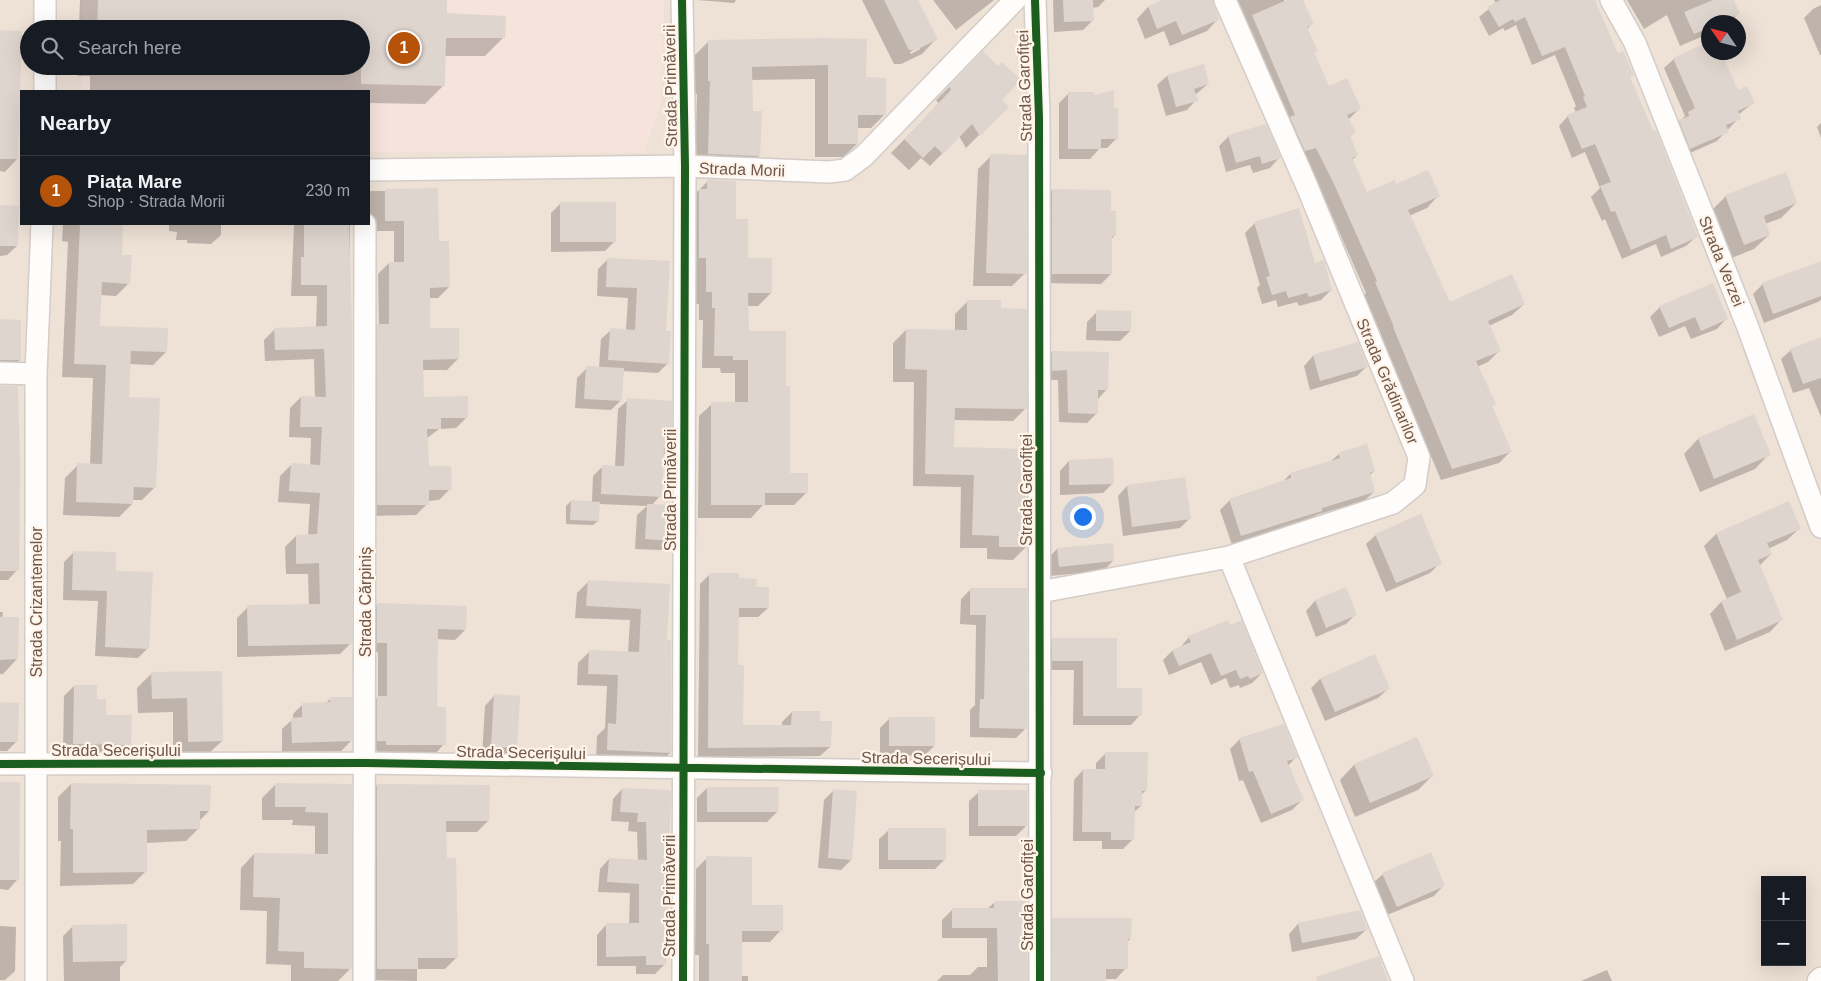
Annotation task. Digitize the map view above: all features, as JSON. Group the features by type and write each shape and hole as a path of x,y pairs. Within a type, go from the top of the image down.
{"street":[{"path":"45,0 45,20"},
{"name":"Strada Primăverii","path":"682,0 684,166 683,981"},
{"name":"Strada Morii","path":"370,170 684,166 829,172 845,170 864,156 1015,0"},
{"name":"Strada Garofiței","path":"1035,0 1039,118 1040,981"},
{"name":"Strada Grădinarilor","path":"1040,592 1228,557 1394,503 1414,485 1419,457 1306,184 1225,0"},
{"name":"Strada Verzei","path":"1611,0 1635,43 1743,316 1821,527"},
{"path":"45,75 45,90"},
{"name":"Strada Crizantemelor","path":"36,981 36,374 42,225"},
{"name":"Strada Cărpiniș","path":"364,981 365,225"},
{"path":"0,373 36,374"},
{"path":"1228,557 1404,981"},
{"name":"Strada Secerișului","path":"0,764 365,763 1041,773"},
{"path":"1818,981 1821,978"}],"shaded area":[{"path":"0,0 1821,0 1821,981 0,981"},
{"path":"83,0 664,0 661,103 644,153 370,152 370,90 82,90 82,75 370,75 370,20 83,20"}],"building":[{"path":"98,0 447,0 447,13 506,16 505,38 446,38 445,86 361,84 361,75 370,75 370,20 97,20"},
{"path":"884,0 918,0 938,39 916,50 909,50"},
{"path":"1063,0 1093,0 1094,21 1064,22"},
{"path":"1162,0 1213,0 1219,20 1182,35 1176,21 1157,29 1148,6"},
{"path":"1287,0 1303,0 1314,24 1307,27 1318,51 1314,52 1329,86 1347,78 1361,109 1347,115 1356,133 1350,136 1358,155 1352,158 1367,192 1395,180 1396,184 1428,170 1440,196 1408,210 1450,302 1512,274 1525,304 1488,321 1501,351 1476,361 1496,404 1492,406 1512,452 1452,469 1375,282 1377,281 1316,148 1305,151 1290,117 1295,115 1252,15"},
{"path":"1500,0 1595,0 1618,54 1623,51 1634,75 1630,77 1653,131 1656,130 1698,237 1671,249 1666,235 1631,250 1615,211 1611,212 1600,186 1611,182 1595,144 1582,149 1567,115 1587,107 1583,97 1585,96 1565,47 1542,56 1525,17 1515,22 1513,19 1499,27 1487,7"},
{"path":"1713,0 1734,0 1740,14 1701,15 1701,31 1694,34 1684,12"},
{"path":"0,30 20,31 18,159 0,159"},
{"path":"867,39 866,77 886,78 886,115 858,115 858,144 828,144 828,65 752,67 753,111 762,111 760,156 708,154 710,81 708,81 708,40"},
{"path":"1701,45 1701,60 1725,60 1738,90 1747,86 1755,103 1738,111 1741,119 1726,125 1729,132 1690,149 1679,120 1689,116 1688,112 1695,108 1673,58"},
{"path":"983,51 998,66 1002,62 1021,80 1002,100 1009,107 980,136 972,124 943,154 935,146 923,158 904,139 951,90 949,86"},
{"path":"1204,64 1209,84 1194,89 1198,101 1176,107 1167,75"},
{"path":"1114,90 1114,108 1118,108 1118,139 1101,139 1101,149 1068,149 1068,92 1094,92 1095,95"},
{"path":"1266,124 1281,158 1262,164 1260,156 1236,163 1228,135"},
{"path":"990,154 1027,155 1027,274 986,273"},
{"path":"1786,172 1797,203 1764,216 1770,235 1744,245 1725,195"},
{"path":"707,179 736,181 736,219 748,219 748,258 772,258 772,293 748,293 749,331 786,331 786,386 790,386 790,473 808,473 808,493 765,493 765,505 711,505 711,402 748,402 748,360 733,360 733,356 714,356 715,308 712,308 712,292 706,292 706,258 699,258 699,189 707,189"},
{"path":"438,188 439,241 449,241 450,287 430,288 430,328 459,328 459,359 423,360 424,397 468,396 468,418 441,418 441,429 427,429 429,466 451,466 452,490 429,490 429,505 377,505 377,324 389,324 389,262 404,262 404,221 385,221 385,189"},
{"path":"1052,189 1111,190 1111,211 1116,211 1116,236 1112,236 1112,274 1052,274"},
{"path":"560,202 616,202 616,242 560,242"},
{"path":"0,205 19,206 18,246 0,246"},
{"path":"1299,208 1315,263 1324,260 1332,290 1309,297 1307,293 1288,298 1286,291 1272,295 1266,277 1270,276 1254,222"},
{"path":"80,225 123,225 122,255 132,255 130,284 102,282 100,326 168,328 167,352 131,351 129,397 160,398 156,488 134,487 133,504 76,502 77,463 102,464 106,365 74,364"},
{"path":"304,225 349,225 352,325 352,644 248,646 247,605 320,604 319,563 296,564 296,535 317,534 320,493 289,491 291,463 320,465 322,427 300,427 301,396 326,397 324,349 275,350 274,328 327,326 327,285 301,285 301,257 304,257"},
{"path":"607,258 670,261 666,331 671,331 669,364 608,360 610,328 635,330 637,288 606,287"},
{"path":"1821,261 1821,296 1773,314 1762,283"},
{"path":"1713,283 1728,319 1701,331 1695,317 1669,328 1659,306"},
{"path":"967,300 1001,300 1001,308 1027,309 1027,409 955,408 954,447 1027,449 1027,547 999,547 999,536 972,535 974,475 925,474 927,370 905,369 906,329 967,330"},
{"path":"1096,310 1131,311 1131,331 1096,331"},
{"path":"0,319 21,320 21,360 0,360"},
{"path":"1821,337 1821,378 1803,384 1790,349"},
{"path":"1358,342 1368,367 1320,381 1313,355"},
{"path":"1052,351 1109,352 1108,390 1098,390 1098,414 1068,413 1067,370 1052,371"},
{"path":"586,366 624,368 622,401 584,399"},
{"path":"0,386 18,386 20,466 19,571 0,571"},
{"path":"627,398 672,401 672,448 664,448 662,497 601,494 602,465 624,466"},
{"path":"1754,414 1771,455 1714,479 1698,438"},
{"path":"1367,444 1375,471 1370,473 1375,492 1322,508 1322,511 1241,536 1229,499 1291,478 1290,473 1340,458 1338,453"},
{"path":"1113,458 1114,484 1069,485 1069,460"},
{"path":"1185,477 1191,519 1132,527 1127,485"},
{"path":"571,500 600,502 599,521 570,520"},
{"path":"1789,501 1801,529 1767,543 1772,554 1758,560 1783,620 1737,640 1721,601 1741,592 1716,533"},
{"path":"647,504 672,505 672,541 645,539"},
{"path":"1421,514 1442,564 1396,583 1375,534"},
{"path":"1113,543 1114,561 1059,567 1057,548"},
{"path":"73,551 116,552 116,571 153,572 149,649 105,647 107,591 72,590"},
{"path":"709,573 739,573 739,578 757,579 756,587 769,587 769,608 739,608 738,665 744,665 743,725 791,725 792,711 820,711 820,721 832,721 831,747 708,748"},
{"path":"588,580 670,584 667,640 671,640 671,753 607,750 608,723 616,724 618,675 588,674 589,650 639,652 641,609 586,606"},
{"path":"1346,587 1357,615 1326,628 1315,600"},
{"path":"970,588 1027,588 1027,729 979,728 980,699 984,699 986,615 970,615"},
{"path":"377,603 467,606 466,630 438,629 437,707 446,707 446,745 386,745 386,741 377,741 377,696 387,696 387,643 377,643"},
{"path":"0,617 19,617 18,659 0,660"},
{"path":"1228,620 1230,625 1242,620 1263,673 1250,679 1248,676 1240,679 1236,670 1221,676 1211,653 1179,666 1172,650 1191,642 1188,636"},
{"path":"1052,638 1117,638 1117,688 1142,688 1142,716 1083,716 1083,661 1052,661"},
{"path":"1375,654 1390,689 1335,712 1320,678"},
{"path":"222,671 223,741 188,742 187,698 152,699 151,672"},
{"path":"74,685 97,685 97,699 106,699 106,715 132,715 131,745 73,744"},
{"path":"494,694 520,696 517,748 491,747"},
{"path":"330,697 352,697 352,741 292,743 291,718 302,717 302,703 330,702"},
{"path":"0,702 19,703 18,742 0,742"},
{"path":"889,717 935,717 935,746 889,746"},
{"path":"1284,724 1298,758 1287,761 1304,800 1271,814 1253,771 1249,772 1239,738"},
{"path":"1417,737 1434,776 1370,803 1354,764"},
{"path":"1105,752 1148,752 1147,790 1142,791 1142,806 1135,806 1134,840 1111,840 1111,832 1082,832 1083,769 1105,769"},
{"path":"0,782 20,782 19,880 0,880"},
{"path":"71,783 211,785 210,811 200,811 200,829 147,830 147,872 73,873 73,829 70,829"},
{"path":"275,783 352,784 352,969 304,968 304,952 278,951 280,898 253,897 254,853 328,854 328,813 305,812 306,807 275,807"},
{"path":"377,784 490,785 489,821 446,821 447,858 456,858 458,958 418,958 418,969 377,969"},
{"path":"707,787 779,787 778,812 707,812"},
{"path":"622,788 671,790 666,965 646,965 646,956 606,957 606,923 639,923 639,884 607,882 609,858 647,860 646,822 637,822 638,813 620,812"},
{"path":"833,789 857,791 852,860 828,858"},
{"path":"978,790 1027,790 1027,826 978,826"},
{"path":"888,828 946,828 946,860 888,860"},
{"path":"1431,852 1445,886 1397,907 1382,873"},
{"path":"706,856 752,857 752,905 783,905 783,931 742,931 742,981 709,981 709,944 706,944"},
{"path":"994,901 1026,901 1028,981 998,981 997,928 952,928 952,908 994,908"},
{"path":"1360,910 1368,930 1302,943 1298,923"},
{"path":"1052,918 1132,918 1131,939 1128,939 1128,969 1106,969 1106,981 1052,981"},
{"path":"127,924 127,961 73,962 72,925"},
{"path":"1379,956 1388,981 1317,981 1316,977"}],"cycle path":[{"path":"682,0 685,166 683,981"},
{"path":"1035,0 1039,118 1040,981"},
{"path":"0,764 365,763 1041,773"}],"place":[{"name":"Piața Mare","path":"404,48"}]}
